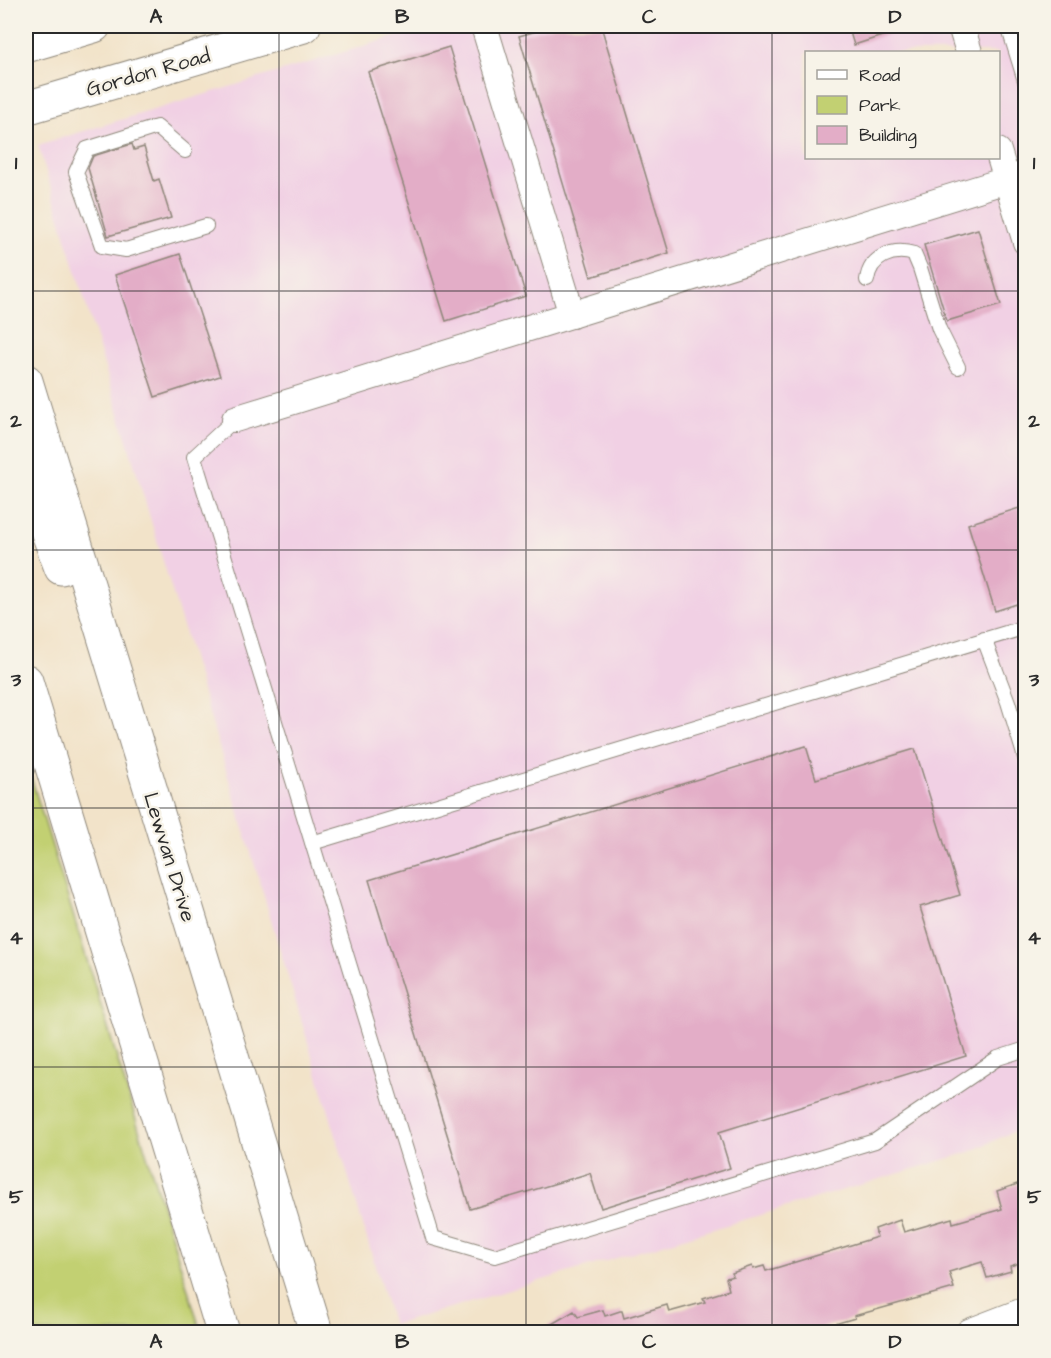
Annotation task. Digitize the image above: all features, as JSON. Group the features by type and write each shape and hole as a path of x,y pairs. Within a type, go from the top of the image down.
{"main road":[{"path":"26,46 94,26"},
{"name":"Gordon Road","path":"26,108 304,26"},
{"name":"Lewvan Drive","path":"26,381 316,1332"},
{"path":"26,474 170,856"},
{"path":"26,681 223,1332"}],"street":[{"path":"484,26 572,315"},
{"path":"961,26 969,51"},
{"path":"1000,153 1016,177 1026,242"},
{"path":"235,419 1016,177"},
{"path":"969,1332 1026,1310"}],"lane":[{"path":"1008,26 1026,84"},
{"path":"185,151 157,128 87,149 76,172 102,246 126,250 206,226"},
{"path":"867,280 868,269 876,259 904,251 914,254 939,328 958,367"},
{"path":"235,419 194,457 433,1238 495,1256 875,1141 998,1058 1026,1049"},
{"path":"312,843 1026,627"},
{"path":"984,639 1008,702 1026,761"}],"shaded area":[{"path":"430,26 1025,26 1025,1126 970,1152 393,1325 38,145"}],"green space":[{"path":"26,761 201,1332 26,1332"}],"building":[{"path":"554,26 601,26 669,253 591,277 519,36"},
{"path":"848,26 903,26 904,29 854,45"},
{"path":"449,47 526,296 446,321 368,72"},
{"path":"132,144 134,150 144,147 154,181 159,179 171,218 108,236 88,168 93,156"},
{"path":"978,229 1001,305 947,321 924,245"},
{"path":"180,254 220,376 155,397 115,275"},
{"path":"1026,506 1026,601 995,611 968,524"},
{"path":"806,746 816,779 915,749 960,895 920,907 966,1056 719,1132 730,1168 601,1208 590,1173 470,1209 369,880"},
{"path":"1026,1181 1026,1261 1010,1266 1011,1271 987,1278 982,1262 949,1272 954,1288 854,1316 855,1318 808,1332 538,1332 574,1311 578,1317 603,1310 605,1316 622,1311 624,1318 667,1305 669,1312 705,1302 703,1298 729,1290 726,1278 733,1276 732,1273 752,1266 753,1269 764,1266 766,1271 877,1237 875,1229 900,1220 904,1232 952,1218 953,1223 1002,1209 997,1191"}]}
